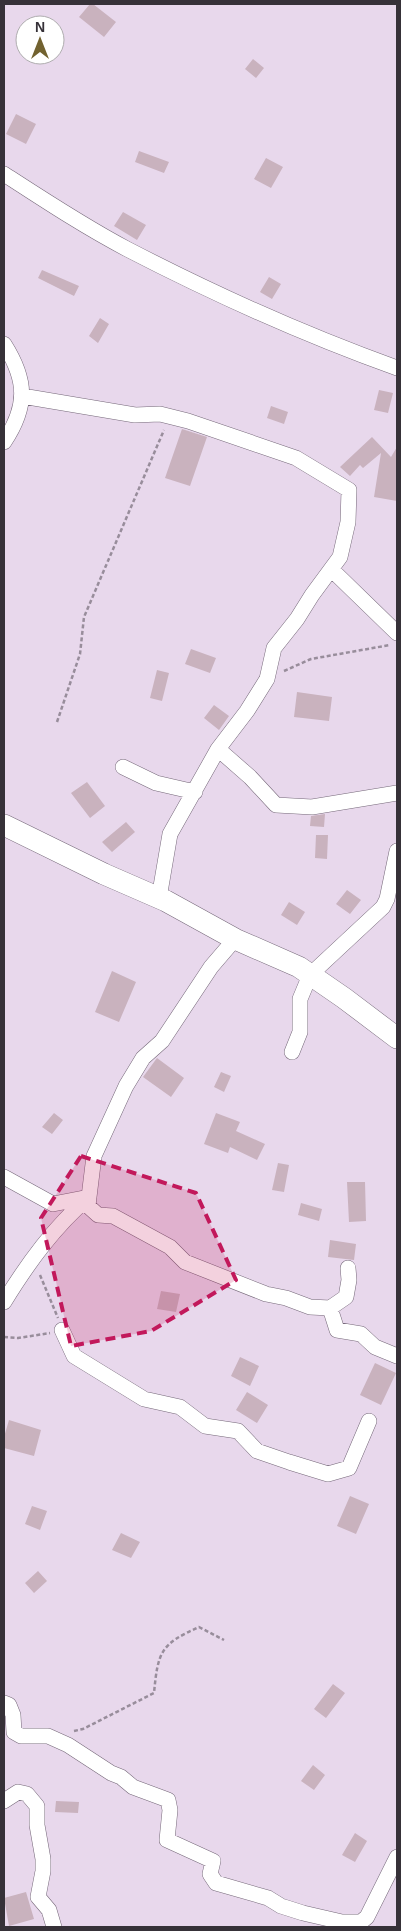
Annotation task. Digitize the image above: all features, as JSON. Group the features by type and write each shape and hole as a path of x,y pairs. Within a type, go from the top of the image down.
{"main road":[{"path":"4,825 104,874 159,898 235,939 298,967 397,1038"}],"street":[{"path":"4,174 126,248 280,322 337,347 397,368"},
{"path":"4,344 18,369 22,396 15,424 4,442"},
{"path":"22,396 135,415 160,414 211,428 296,458 349,490 348,522 340,557 297,619 274,648 267,679 247,711 218,749 170,834 159,898"},
{"path":"331,569 397,633"},
{"path":"218,749 276,805 312,807 397,793"},
{"path":"123,767 156,782 195,792"},
{"path":"292,1052 300,1032 300,999 310,975 383,907 387,899 397,851"},
{"path":"235,939 206,974 162,1041 143,1058 126,1086 94,1156 88,1206 98,1214 113,1216 170,1247 185,1262 266,1294 286,1298 310,1307 330,1308 346,1297 349,1280 348,1268"},
{"path":"4,1177 53,1204 89,1197"},
{"path":"4,1302 31,1258 69,1213 89,1197"},
{"path":"330,1308 338,1330 361,1334 375,1347 397,1356"},
{"path":"62,1330 74,1356 144,1399 180,1407 205,1426 238,1432 256,1451 320,1472 328,1474 349,1468 369,1421"},
{"path":"4,1703 9,1705 13,1715 14,1732 21,1736 48,1736 80,1752 111,1773 121,1777 133,1787 168,1800 170,1810 167,1840 213,1861 210,1874 216,1883 268,1898 281,1906 342,1922 361,1922 367,1917 397,1857"},
{"path":"4,1801 18,1792 27,1794 37,1806 37,1825 43,1859 43,1871 38,1897 49,1910 54,1927"}],"path":[{"path":"57,722 80,654 84,617 170,417"},
{"path":"267,679 311,659 378,649 397,643"},
{"path":"4,1337 18,1338 62,1330 50,1298 31,1258"},
{"path":"48,1736 83,1729 154,1693 161,1654 174,1639 200,1628 224,1640"}],"highlighted area":[{"path":"81,1156 196,1193 236,1280 151,1331 71,1346 41,1218"}],"building":[{"path":"90,4 93,4 116,22 104,37 79,17"},
{"path":"253,59 264,68 256,78 245,69"},
{"path":"16,114 36,124 26,144 6,134"},
{"path":"139,151 169,162 164,173 135,162"},
{"path":"266,158 283,167 271,188 254,179"},
{"path":"123,212 146,225 137,240 114,226"},
{"path":"42,270 79,286 74,296 38,278"},
{"path":"269,277 281,284 272,299 260,292"},
{"path":"100,318 109,324 98,343 89,336"},
{"path":"379,390 393,393 388,413 374,410"},
{"path":"271,406 288,412 284,424 267,418"},
{"path":"182,429 207,437 190,486 165,478"},
{"path":"372,437 391,457 397,447 397,501 374,497 381,453 363,468 360,465 350,476 340,467"},
{"path":"191,649 216,658 210,673 185,664"},
{"path":"157,670 169,673 162,701 150,698"},
{"path":"297,692 332,697 329,721 294,717"},
{"path":"214,705 229,716 219,730 204,718"},
{"path":"87,782 105,806 90,818 71,793"},
{"path":"325,814 324,827 310,826 311,816"},
{"path":"126,822 135,832 112,852 102,842"},
{"path":"316,835 328,835 327,859 315,858"},
{"path":"347,890 361,900 350,914 336,904"},
{"path":"289,902 305,912 297,925 281,915"},
{"path":"112,971 136,982 119,1022 95,1012"},
{"path":"157,1058 184,1078 171,1097 143,1077"},
{"path":"221,1072 231,1076 224,1092 214,1087"},
{"path":"54,1113 63,1120 52,1134 42,1127"},
{"path":"216,1113 240,1122 236,1131 265,1144 257,1160 230,1147 228,1153 204,1144"},
{"path":"278,1163 289,1165 284,1192 272,1190"},
{"path":"347,1182 365,1182 366,1221 349,1222"},
{"path":"301,1203 322,1209 319,1221 298,1215"},
{"path":"330,1240 356,1244 354,1260 328,1257"},
{"path":"161,1291 180,1294 176,1312 157,1309"},
{"path":"240,1357 259,1366 250,1386 231,1376"},
{"path":"375,1363 396,1373 381,1405 360,1395"},
{"path":"247,1392 268,1405 257,1423 236,1410"},
{"path":"9,1420 41,1430 34,1456 4,1448 4,1437"},
{"path":"350,1496 369,1504 356,1534 337,1526"},
{"path":"32,1506 47,1511 40,1530 25,1524"},
{"path":"121,1533 140,1542 131,1558 112,1550"},
{"path":"38,1571 47,1581 34,1593 25,1583"},
{"path":"333,1684 345,1693 326,1718 314,1709"},
{"path":"313,1765 325,1775 314,1790 301,1781"},
{"path":"56,1801 79,1802 78,1813 55,1812"},
{"path":"355,1833 367,1841 355,1862 342,1855"},
{"path":"26,1892 34,1919 9,1926 4,1898"}]}
